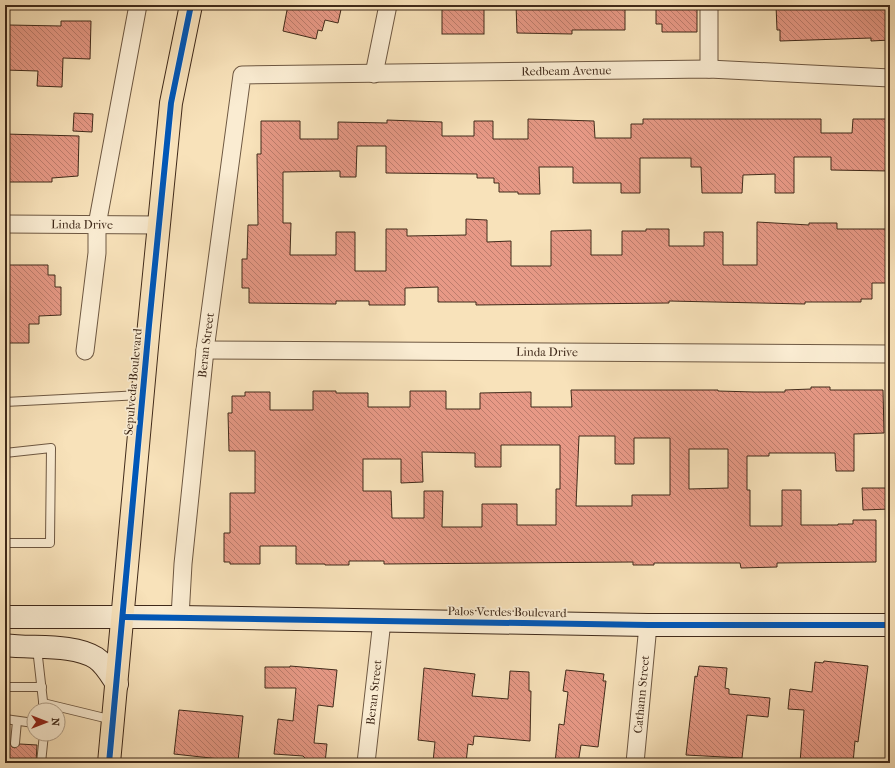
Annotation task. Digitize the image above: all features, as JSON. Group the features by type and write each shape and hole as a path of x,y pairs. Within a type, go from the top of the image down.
{"main road":[{"name":"Sepulveda Boulevard","path":"109,763 171,103 191,5"},
{"name":"Palos Verdes Boulevard","path":"5,617 180,617 382,622 648,625 890,625"},
{"path":"5,645 71,650 85,653 96,658 117,684"}],"street":[{"path":"85,351 97,253 97,225 138,5"},
{"path":"374,74 388,5"},
{"path":"709,5 709,69"},
{"name":"Redbeam Avenue","path":"242,75 709,69 890,78"},
{"name":"Beran Street","path":"180,617 183,564 205,350 242,75"},
{"name":"Linda Drive","path":"5,224 159,225"},
{"name":"Linda Drive","path":"205,350 890,354"},
{"name":"Beran Street","path":"366,763 382,622"},
{"name":"Cathann Street","path":"635,763 648,625"}],"lane":[{"path":"5,402 144,394"},
{"path":"5,453 51,448 50,543 5,543"},
{"path":"37,648 43,702"},
{"path":"5,688 42,687"},
{"path":"66,711 114,720"},
{"path":"5,719 26,722"},
{"path":"15,743 17,721"},
{"path":"41,763 43,742"}],"building":[{"path":"288,5 342,5 338,23 325,20 322,31 318,30 316,39 283,31"},
{"path":"442,5 484,5 484,34 442,34"},
{"path":"516,5 625,5 625,30 572,30 572,34 517,33"},
{"path":"656,5 697,5 697,32 662,32 662,24 656,24"},
{"path":"776,5 890,5 890,40 871,41 871,38 780,41 780,30 777,30"},
{"path":"61,21 91,21 90,59 63,58 62,87 37,86 38,71 5,70 5,32 9,32 9,25 61,26"},
{"path":"74,113 93,114 92,132 73,131"},
{"path":"528,119 594,121 595,138 631,138 631,124 643,124 643,119 821,119 821,133 852,133 853,119 890,119 890,171 831,170 831,157 794,157 794,193 775,193 775,174 743,175 742,193 702,193 701,167 691,167 691,158 640,158 640,193 621,193 621,183 573,183 573,167 539,167 540,194 518,194 518,192 499,192 499,183 494,183 494,178 477,178 477,174 386,173 386,146 357,146 356,177 340,177 340,171 283,172 283,223 291,223 290,255 336,255 336,232 355,232 355,271 386,271 386,229 407,229 407,236 466,235 466,219 487,220 487,242 511,241 511,266 551,266 551,231 591,230 591,255 622,255 622,231 646,231 646,229 669,229 669,246 704,246 704,232 723,232 723,265 757,265 757,222 809,225 809,223 837,223 837,229 890,229 890,283 872,283 872,299 861,299 861,302 805,302 805,304 669,301 669,303 476,305 476,302 438,302 438,287 405,288 405,305 369,305 369,301 336,301 336,304 249,303 249,288 242,288 242,259 247,259 248,225 258,225 257,154 261,154 261,121 300,121 300,139 338,139 338,122 387,123 387,120 442,122 442,136 474,136 474,121 493,121 493,139 528,139"},
{"path":"5,134 79,136 78,176 52,178 52,182 5,182"},
{"path":"5,265 48,265 48,275 55,275 55,287 61,287 61,315 39,316 39,324 29,324 29,343 5,343"},
{"path":"811,387 830,387 830,390 883,390 884,433 854,434 854,471 836,471 835,453 769,453 769,456 747,456 747,490 750,490 750,526 782,526 782,490 801,490 801,525 853,524 853,520 876,520 876,562 777,563 777,567 741,568 740,563 654,563 654,565 633,565 633,562 384,564 384,561 349,561 349,565 325,565 296,564 296,546 260,546 260,564 230,564 230,562 224,562 224,533 230,533 230,493 255,493 255,451 229,451 228,413 232,413 232,396 245,396 245,392 270,392 270,410 313,410 313,391 368,393 368,407 410,407 410,391 446,391 446,409 480,409 480,393 531,392 531,407 572,407 571,390 718,390 785,392 785,390 811,389","holes":["579,436 615,436 615,464 634,464 634,438 670,438 670,495 632,495 632,506 576,506","501,445 560,445 560,489 556,489 556,525 517,525 517,504 482,504 482,527 442,527 443,491 424,491 424,518 392,518 391,491 363,491 363,459 401,459 401,483 423,482 422,452 475,453 475,467 501,467","689,449 728,449 728,488 689,489"]},
{"path":"862,488 890,488 890,509 863,510"},
{"path":"824,661 868,666 858,742 855,741 853,763 800,763 804,710 788,709 790,689 812,692 815,662 823,663"},
{"path":"290,666 337,670 333,707 318,705 314,743 327,744 325,763 305,763 305,758 303,756 274,754 278,719 293,721 296,688 265,688 265,667"},
{"path":"699,666 727,668 725,688 729,689 729,694 770,698 768,717 747,715 742,758 686,755 695,676 697,677"},
{"path":"424,668 475,674 472,696 508,699 510,671 529,672 529,691 531,691 530,741 474,736 473,745 468,744 466,763 433,762 435,742 418,740"},
{"path":"566,670 604,674 603,681 606,681 598,747 581,745 578,763 555,763 559,724 564,725 568,692 563,691"},
{"path":"179,710 243,716 238,761 174,754"},
{"path":"5,743 10,743 12,747 15,748 20,744 37,745 36,763 5,763"}],"cycle path":[{"path":"109,763 171,103 191,5"},
{"path":"123,617 648,625 890,625"}]}
